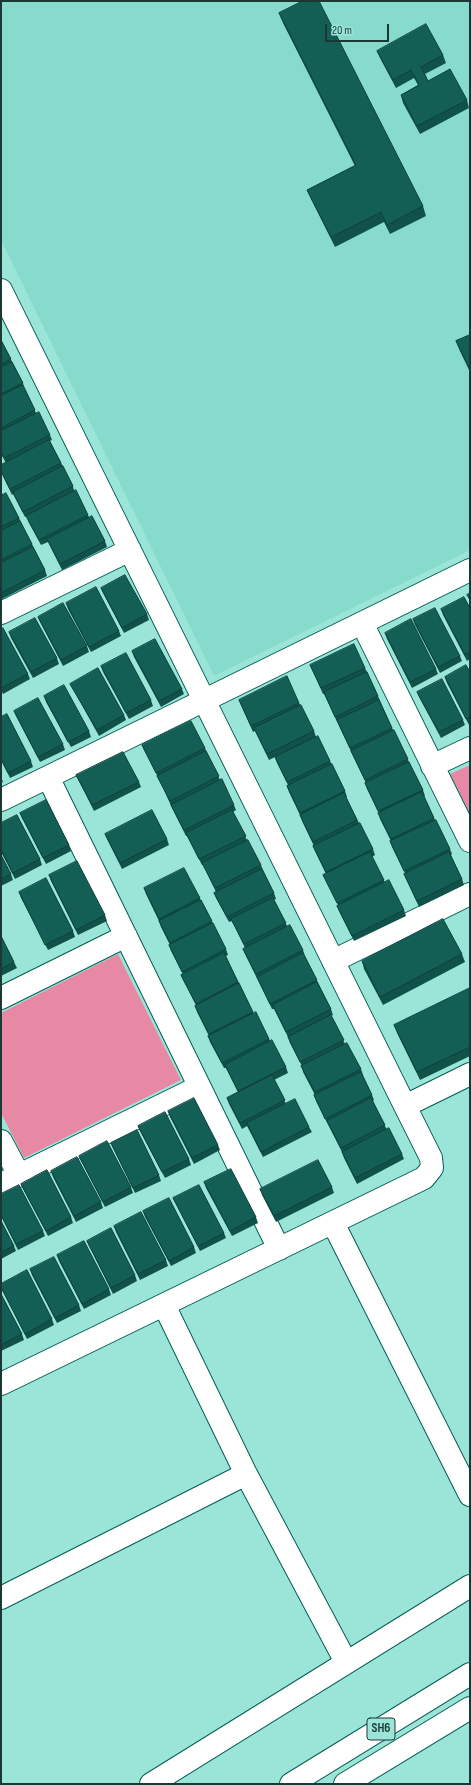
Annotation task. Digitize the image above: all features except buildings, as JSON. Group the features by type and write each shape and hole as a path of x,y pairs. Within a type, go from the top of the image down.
{"street":[{"path":"1,290 431,1158 432,1168 424,1178 1,1384"},
{"path":"1,614 130,550"},
{"path":"1,800 470,570"},
{"path":"362,623 470,841"},
{"path":"432,766 470,748"},
{"path":"48,777 279,1249"},
{"path":"333,961 470,894"},
{"path":"1,998 126,936"},
{"path":"405,1106 470,1074"},
{"path":"1,1141 10,1180 199,1087"},
{"path":"333,1223 470,1495"},
{"path":"164,1305 246,1474 346,1662"},
{"path":"1,1598 246,1474"},
{"path":"151,1784 470,1586"},
{"name":"SH6","path":"291,1784 470,1674"},
{"name":"SH6","path":"355,1781 470,1708"}],"shaded area":[{"path":"1,1 470,1 470,550 214,676 1,240"},
{"path":"470,765 470,814 450,774"},
{"path":"118,954 181,1080 24,1158 1,1113 1,1013"}]}
